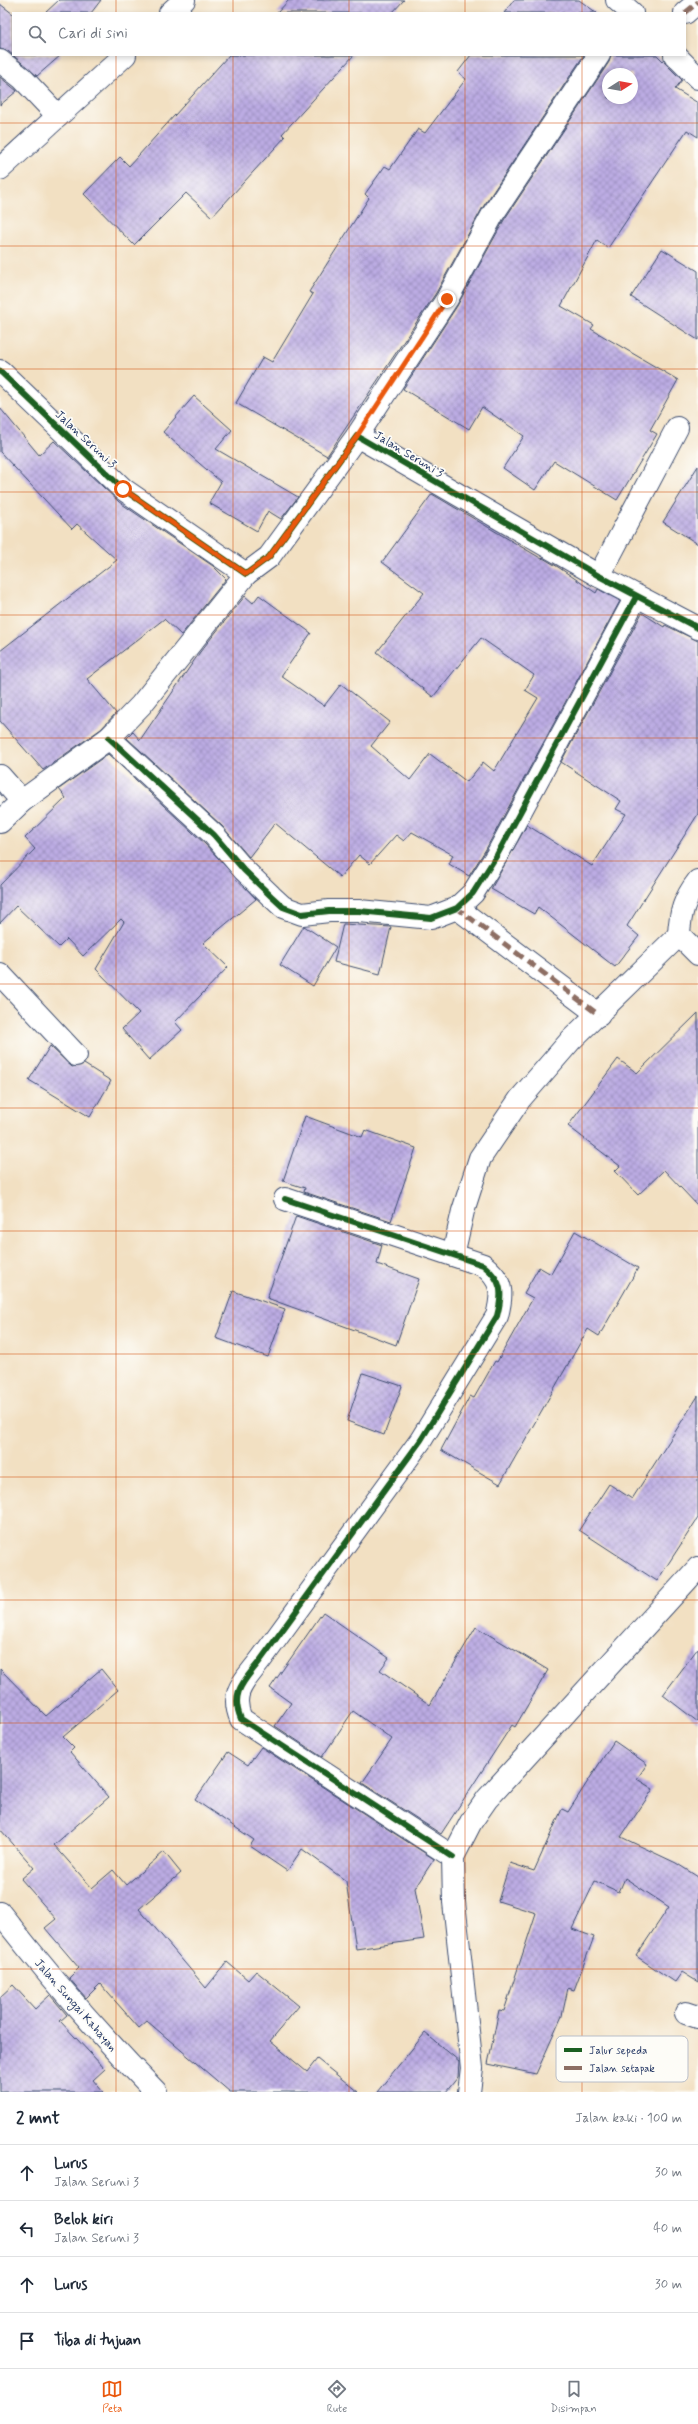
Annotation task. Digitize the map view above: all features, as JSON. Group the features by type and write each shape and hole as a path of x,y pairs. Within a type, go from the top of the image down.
{"street":[{"path":"171,12 184,0"},
{"path":"686,12 698,2"},
{"path":"0,169 124,56"},
{"path":"357,436 447,299 493,214 598,56"},
{"path":"676,56 698,78"},
{"path":"0,61 22,78 58,116"},
{"name":"Jalan Seruni 3","path":"0,370 123,489 246,574 269,557 357,436 636,597 698,628"},
{"path":"599,576 677,428"},
{"path":"0,822 22,801 109,738 140,705 246,574"},
{"path":"109,738 197,819 244,870 283,907 302,914 329,911 359,911 431,918 457,908 473,893 497,855 636,597"},
{"path":"0,776 22,801"},
{"path":"453,1255 463,1211 480,1158 520,1099 571,1040 599,1015 679,935 680,914 687,895 698,881"},
{"path":"457,908 599,1015"},
{"path":"679,935 698,954"},
{"path":"0,974 76,1055"},
{"path":"285,1199 483,1265 495,1274 500,1287 501,1300 497,1316 421,1440 237,1693 235,1706 241,1719 453,1857"},
{"path":"469,2092 472,2068 454,1902 453,1857 471,1822 487,1799 698,1568"},
{"name":"Jalan Sungai Kahayan","path":"0,1913 49,1974 115,2050 156,2092"}],"building":[{"path":"59,0 101,0 92,12 46,12"},
{"path":"289,0 404,0 393,12 278,12"},
{"path":"514,0 579,0 596,12 505,12"},
{"path":"0,4 12,13 12,54 8,51 0,49"},
{"path":"14,56 60,56 37,76"},
{"path":"228,56 353,56 282,134 285,137 212,217 186,193 134,245 84,194 120,157 129,166"},
{"path":"470,56 583,56 483,207 436,293 327,456 236,403 263,357 272,362 313,294 309,292 369,198 365,194 385,166 390,169 418,129 425,133 466,79 458,72"},
{"path":"611,56 658,56 682,80 675,89 698,103 698,137 687,130 608,248 597,240 561,306 594,325 591,329 678,380 650,430 657,434 617,500 554,461 535,490 503,468 524,436 482,407 469,429 403,389 457,306 504,220 602,73 602,104 638,104 638,68 605,68"},
{"path":"0,77 17,91 0,105"},
{"path":"662,249 698,271 698,340 631,297"},
{"path":"194,396 232,430 216,449 298,497 281,519 268,511 257,531 209,503 221,482 163,432"},
{"path":"0,408 39,455 54,441 119,502 213,566 226,579 181,635 164,619 87,679 116,713 101,729 43,770 0,721 0,651 117,560 77,524 72,529 0,452"},
{"path":"698,466 698,544 663,522"},
{"path":"432,494 558,567 596,593 598,589 620,601 486,849 469,876 449,864 453,855 412,832 404,841 396,835 370,864 359,855 340,877 275,823 249,857 222,826 127,738 133,732 140,740 200,652 245,596 253,603 259,595 311,633 281,676 324,706 341,684 390,722 371,746 410,780 430,754 467,782 483,762 494,771 538,698 525,690 534,675 481,638 433,697 377,652 424,593 382,562"},
{"path":"642,613 664,627 665,625 698,641 698,814 627,926 639,936 615,967 538,907 534,914 491,889 527,825 592,866 626,814 616,809 621,801 561,762"},
{"path":"108,754 205,844 256,899 203,943 228,967 175,1022 182,1030 149,1060 122,1029 139,1013 96,969 124,922 121,919 83,956 67,939 59,947 16,906 0,923 0,885 35,849 25,838 66,798 59,789"},
{"path":"343,924 391,927 380,974 334,962"},
{"path":"304,926 336,947 313,986 280,965"},
{"path":"698,1013 698,1206 664,1170 638,1195 615,1171 620,1166 568,1126 618,1059 637,1073"},
{"path":"50,1046 72,1067 84,1064 111,1081 90,1117 29,1080"},
{"path":"305,1116 362,1137 365,1130 416,1148 391,1221 304,1192 305,1188 283,1181"},
{"path":"296,1216 382,1245 377,1264 419,1279 396,1345 267,1298"},
{"path":"575,1231 638,1268 599,1336 588,1329 500,1484 441,1450 470,1396 474,1398 495,1361 497,1362 533,1298 524,1293 539,1267 551,1274"},
{"path":"233,1291 285,1309 268,1357 216,1338"},
{"path":"363,1373 402,1386 384,1435 347,1421"},
{"path":"698,1396 698,1518 657,1581 579,1530 609,1484 632,1499"},
{"path":"323,1612 389,1658 380,1670 430,1705 476,1627 548,1670 515,1727 512,1725 441,1834 362,1783 392,1739 353,1711 322,1757 275,1726 291,1703 270,1688"},
{"path":"698,1648 698,1722 663,1695"},
{"path":"0,1669 46,1716 101,1669 118,1690 63,1737 74,1748 70,1752 109,1797 54,1845 92,1888 113,1870 126,1885 164,1852 181,1873 139,1909 206,1988 227,1962 248,1980 256,1971 299,2006 270,2041 307,2072 317,2059 358,2092 230,2092 147,2021 139,2028 100,1984 86,1998 69,1978 79,1968 45,1928 56,1919 21,1879 34,1868 0,1829"},
{"path":"614,1741 647,1764 637,1779 653,1789 621,1837 676,1863 698,1877 698,1982 682,1972 675,1982 636,1956 669,1907 625,1878 619,1892 595,1881 572,1929 594,1937 574,1990 568,1988 562,2016 536,2074 488,2064 499,2010 504,2011 536,1913 498,1901 510,1863 534,1871 562,1809 568,1812"},
{"path":"261,1747 434,1859 415,1888 424,1939 356,1949 346,1881 302,1849 287,1871 250,1846 254,1840 195,1800 228,1752 248,1765"},
{"path":"13,1985 35,2009 50,1995 67,2015 60,2021 105,2069 93,2080 103,2092 0,2092 0,1997"},
{"path":"425,2033 459,2061 458,2077 446,2092 377,2092"}],"marked path":[{"path":"686,12 698,2"},
{"path":"455,909 457,908 599,1015"}],"cycle path":[{"path":"0,371 123,489 246,574 269,557 357,436 599,576 698,628"},
{"path":"109,738 214,835 244,870 283,907 302,914 329,911 359,911 431,918 457,908 473,893 497,855 636,597"},
{"path":"285,1199 483,1265 494,1276 500,1288 500,1301 497,1316 421,1440 245,1680 238,1693 237,1701 241,1719 453,1857"}],"route":[{"path":"123,489 246,574 269,557 357,436 447,299"}]}
